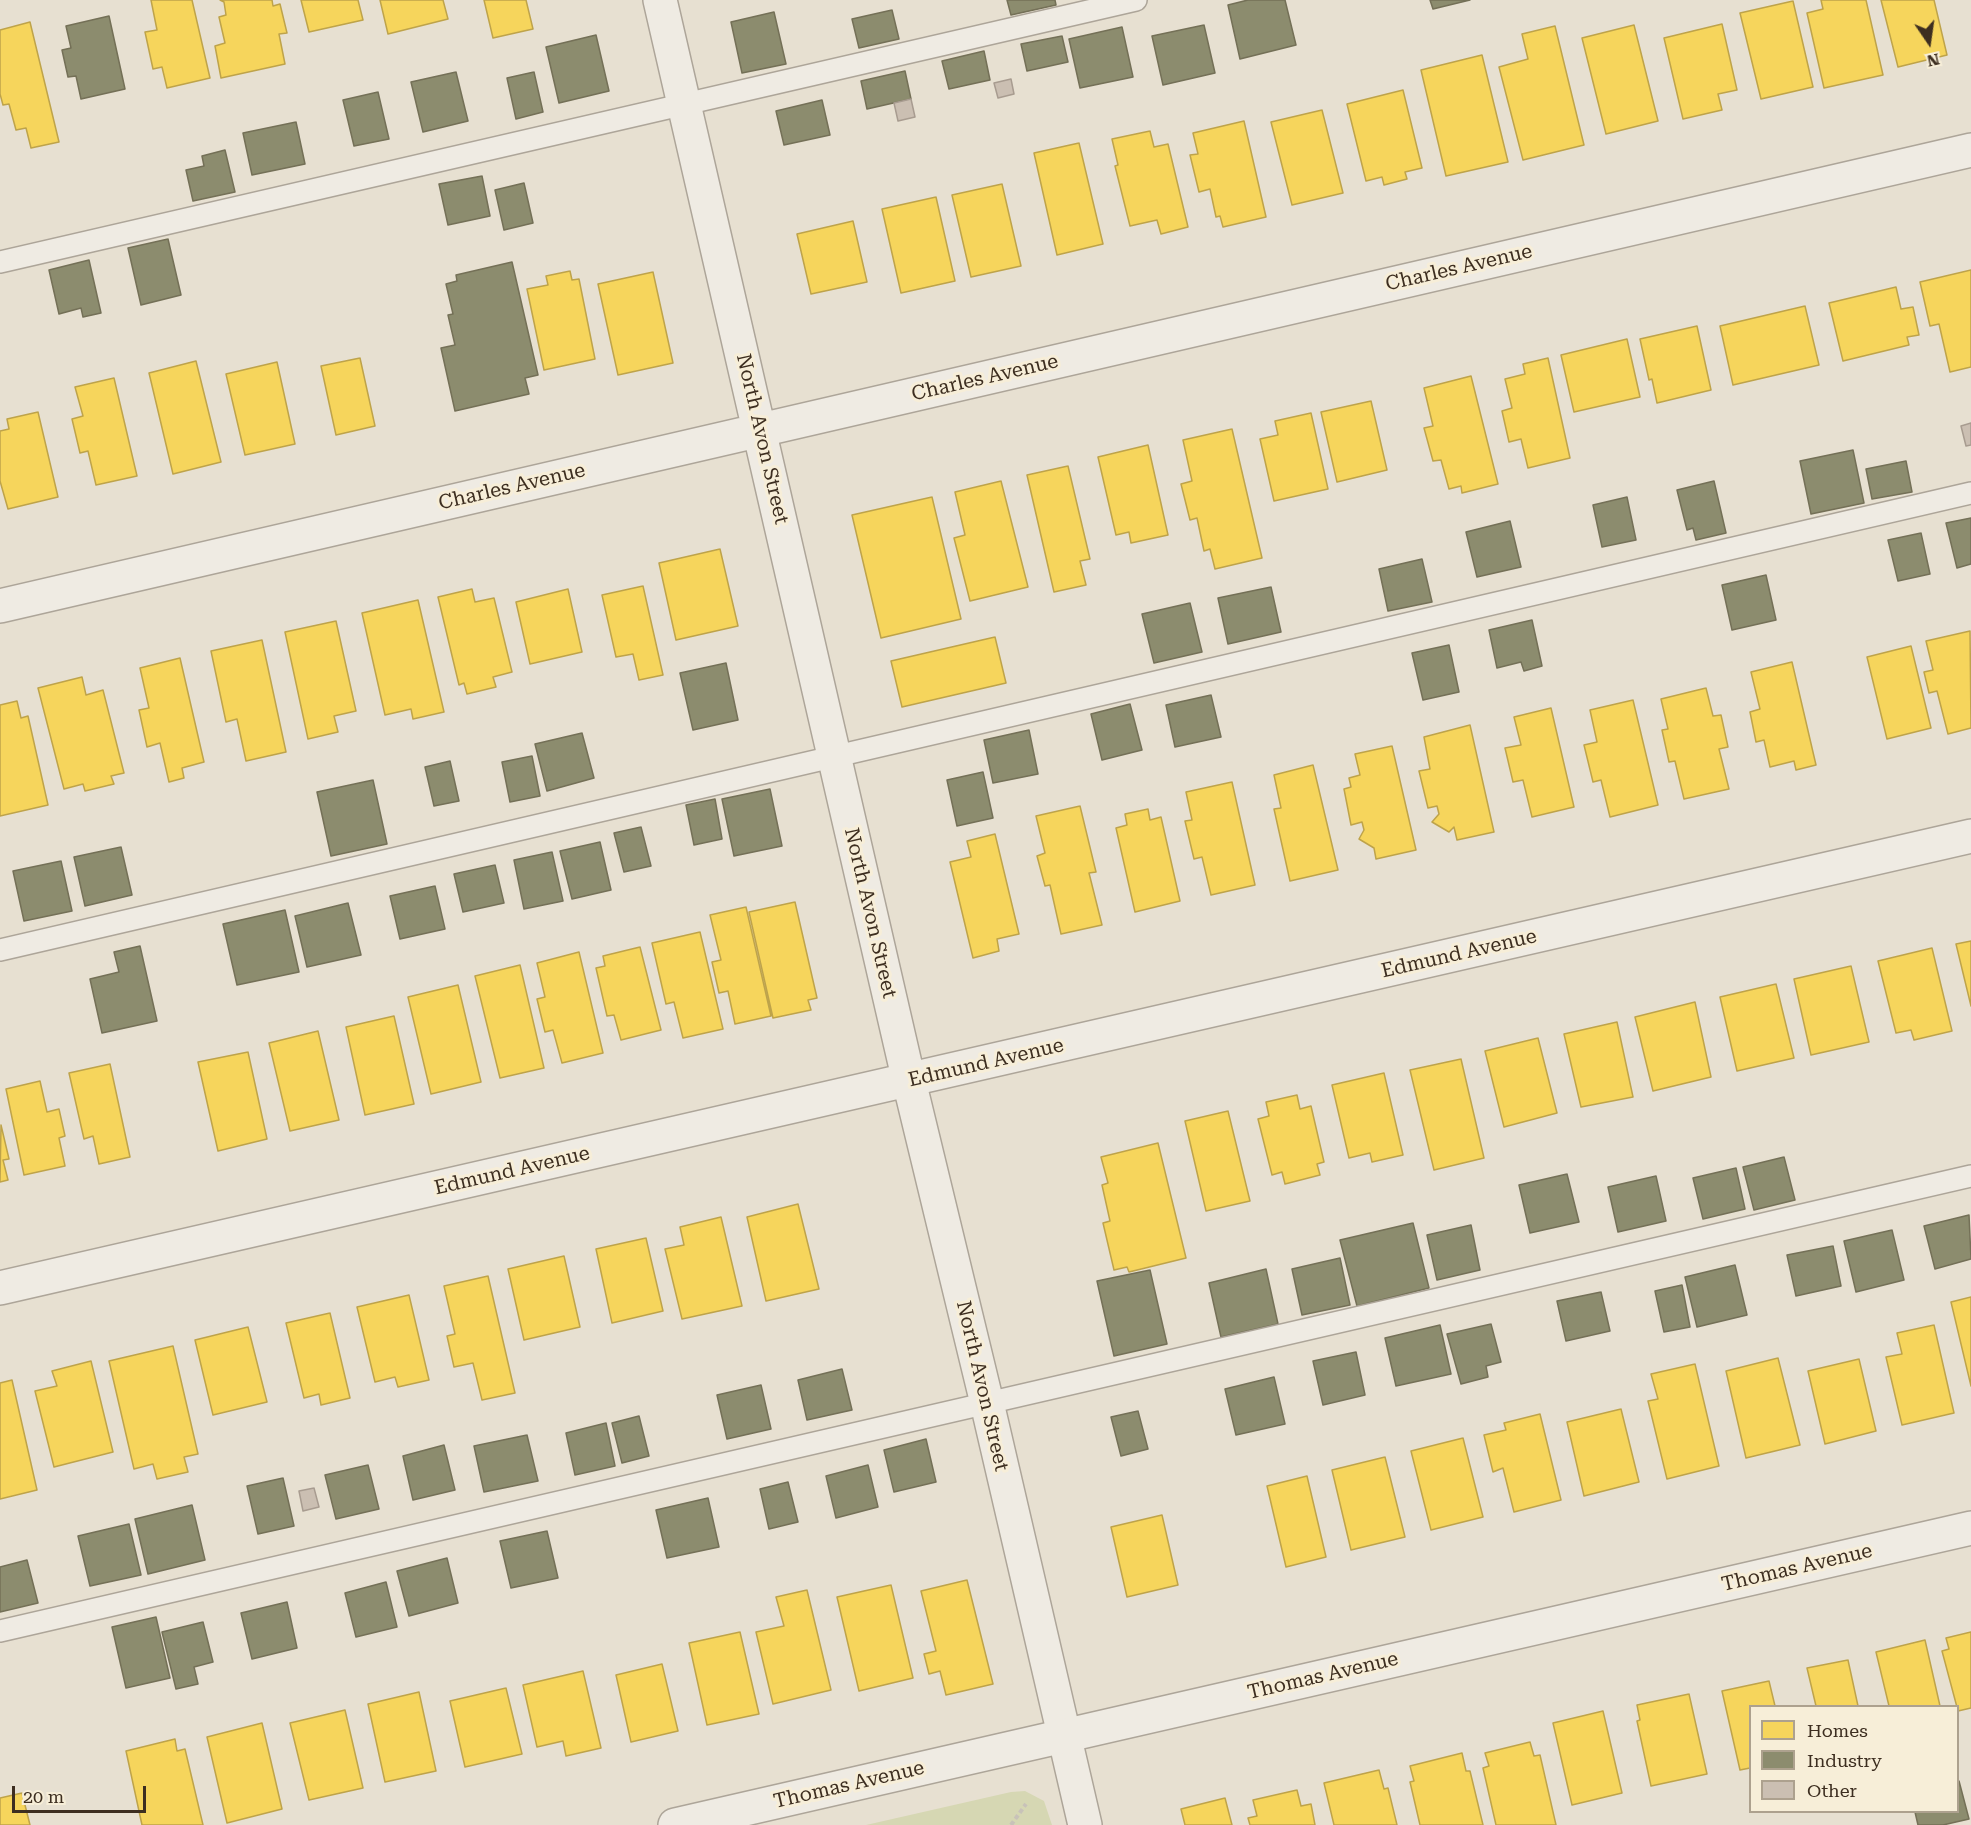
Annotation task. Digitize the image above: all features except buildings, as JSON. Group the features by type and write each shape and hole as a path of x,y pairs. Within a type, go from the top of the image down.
{"street":[{"name":"North Avon Street","path":"660,0 909,1081 1085,1825"},
{"name":"Charles Avenue","path":"0,606 1971,150"},
{"name":"Edmund Avenue","path":"0,1288 1971,836"},
{"name":"Thomas Avenue","path":"675,1825 1971,1528"}],"lane":[{"path":"0,262 1136,0"},
{"path":"0,950 1971,493"},
{"path":"0,1631 1971,1176"}],"path":[{"path":"1011,1825 1026,1804"}],"green space":[{"path":"1025,1791 1044,1801 1052,1825 866,1825 1011,1792"}]}
